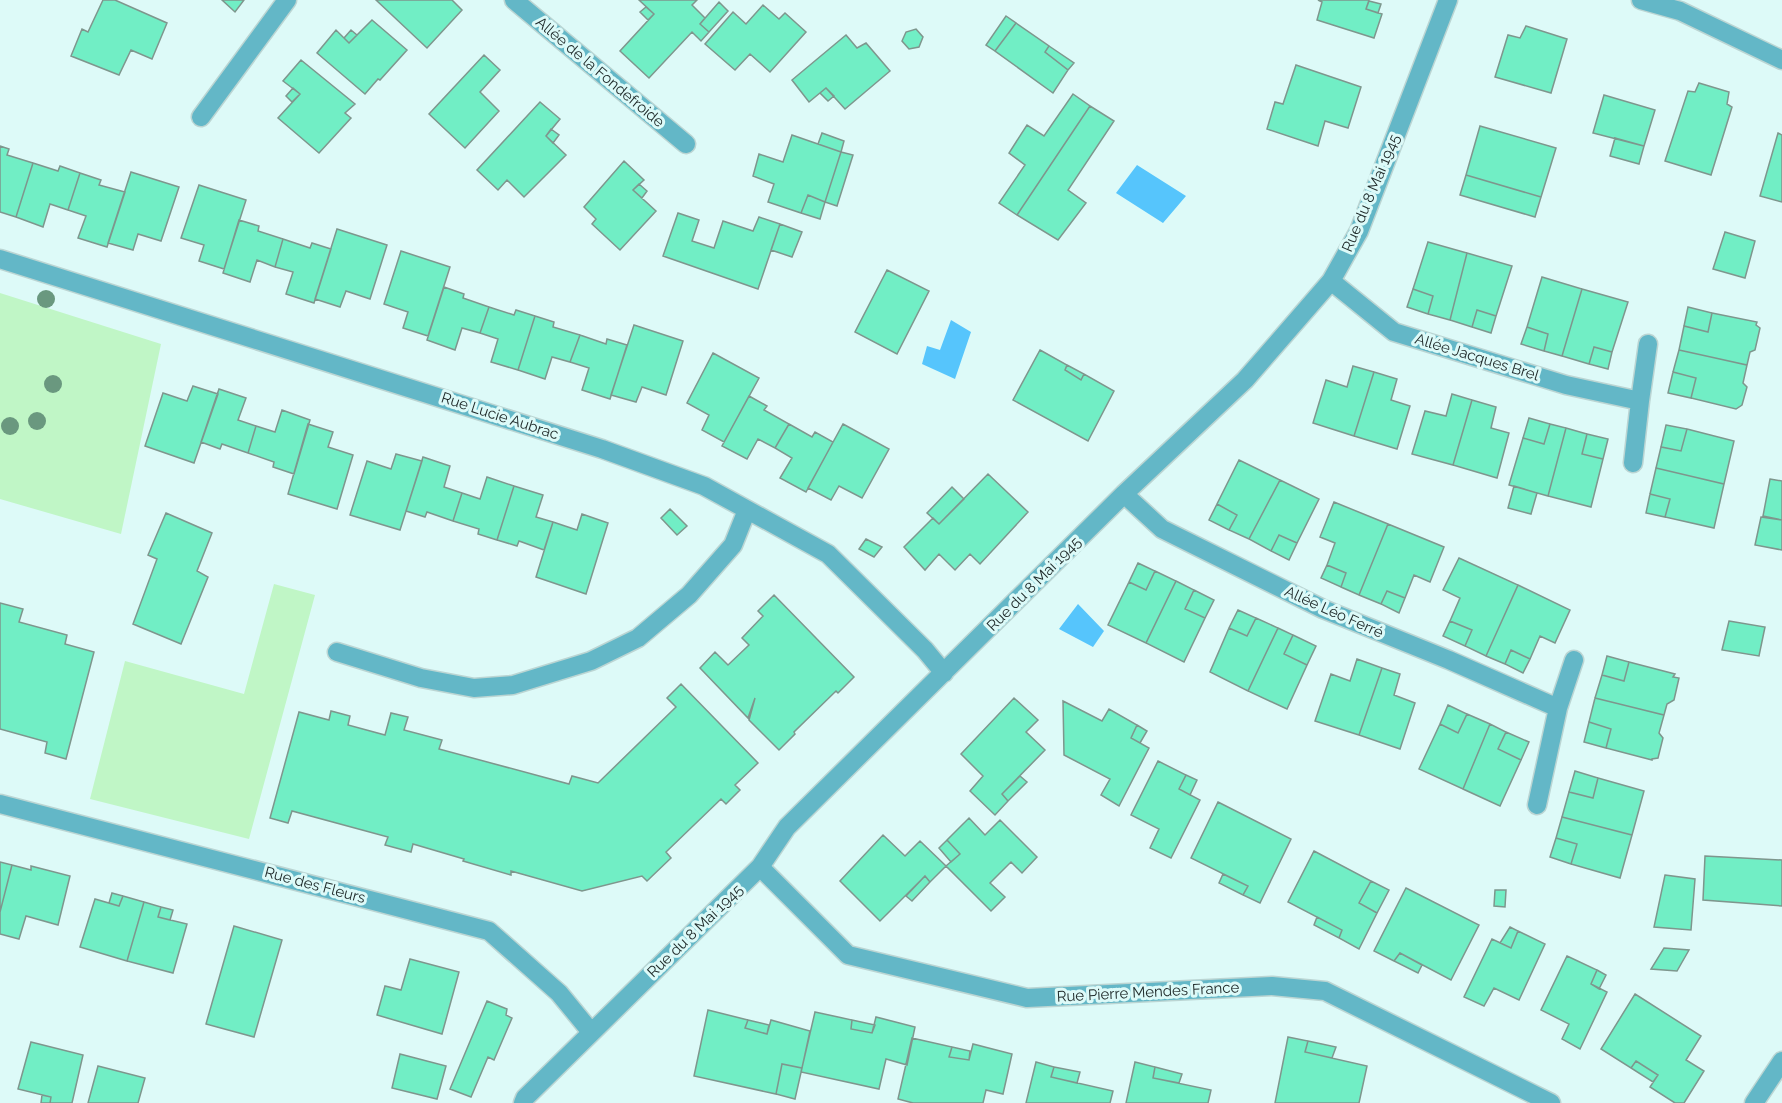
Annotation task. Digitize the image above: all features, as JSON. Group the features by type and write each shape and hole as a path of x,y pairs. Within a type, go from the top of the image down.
{"street":[{"path":"201,117 287,0"},
{"name":"Allée de la Fondefroide","path":"514,0 686,144"},
{"name":"Rue du 8 Mai 1945","path":"523,1103 525,1098 591,1032 760,867 788,827 1124,494 1245,380 1331,281 1359,231 1448,0"},
{"path":"1641,0 1680,11 1782,60"},
{"name":"Rue Lucie Aubrac","path":"0,259 602,449 704,486 828,554 925,650 944,673"},
{"name":"Allée Jacques Brel","path":"1331,281 1394,332 1566,385 1640,401"},
{"path":"1633,464 1648,344"},
{"name":"Allée Léo Ferré","path":"1124,494 1162,529 1323,609 1449,660 1558,708"},
{"path":"337,652 421,678 474,688 513,685 591,661 638,638 689,595 733,545 747,510"},
{"path":"1537,805 1558,708 1574,660"},
{"name":"Rue des Fleurs","path":"0,804 489,931 559,993 591,1032"},
{"name":"Rue Pierre Mendes France","path":"760,867 848,955 1026,998 1272,986 1324,991 1551,1103"},
{"path":"1754,1103 1782,1061"}],"green space":[{"path":"0,293 161,344 121,534 0,499"},
{"path":"274,584 315,595 249,839 90,799 125,661 244,694"}],"water":[{"path":"1137,165 1186,196 1163,223 1116,193"},
{"path":"951,320 971,332 955,379 922,364 927,346 940,350"},
{"path":"1078,604 1104,631 1093,647 1059,629"}],"building":[{"path":"103,0 115,0 167,23 152,59 131,50 119,75 71,56 82,29 88,32"},
{"path":"222,0 244,0 235,12"},
{"path":"376,0 452,0 462,10 427,48"},
{"path":"639,0 697,0 692,5 705,18 700,24 709,32 701,41 692,32 649,78 620,51 654,14"},
{"path":"1318,0 1369,0 1366,9 1382,14 1374,38 1317,20 1322,2"},
{"path":"1369,1 1381,4 1378,13 1366,9"},
{"path":"719,2 728,11 709,32 700,24"},
{"path":"763,5 779,19 785,13 806,32 770,72 750,54 735,70 705,44 733,12 746,24"},
{"path":"646,7 654,14 648,20 640,12"},
{"path":"1006,16 1016,23 995,51 986,45"},
{"path":"372,20 407,50 365,94 317,53 336,30 349,43"},
{"path":"1016,23 1049,46 1045,52 1068,70 1053,93 995,51"},
{"path":"1526,26 1567,39 1551,93 1495,77 1508,35 1520,38"},
{"path":"916,29 923,37 919,47 909,49 902,41 906,32"},
{"path":"351,30 357,35 349,43 344,38"},
{"path":"846,35 857,48 866,43 890,71 845,109 826,88 809,102 792,80"},
{"path":"1049,46 1074,63 1068,70 1045,52"},
{"path":"484,55 500,70 480,92 499,111 465,148 429,114"},
{"path":"301,60 355,104 345,113 351,118 319,153 278,118 300,94 283,81"},
{"path":"1296,65 1361,87 1348,128 1325,121 1318,146 1267,129 1275,102 1283,104"},
{"path":"1699,83 1729,92 1727,104 1732,107 1711,175 1665,161 1688,91 1695,92"},
{"path":"293,88 300,94 292,102 286,96"},
{"path":"826,88 834,96 828,101 820,93"},
{"path":"1073,94 1090,106 1017,215 999,203 1025,165 1009,153 1027,125 1044,136"},
{"path":"1604,95 1655,110 1644,146 1593,133"},
{"path":"540,102 560,119 546,136 566,155 524,197 507,180 498,190 477,170"},
{"path":"1090,106 1114,121 1068,190 1086,203 1058,240 1017,215"},
{"path":"1480,126 1556,148 1541,197 1466,175"},
{"path":"551,129 559,135 553,143 546,136"},
{"path":"822,133 844,141 841,152 818,144"},
{"path":"1778,133 1782,135 1782,202 1760,196"},
{"path":"792,135 841,152 825,202 808,195 801,213 768,202 774,184 753,176 759,154 783,162"},
{"path":"1615,138 1644,146 1639,164 1610,156"},
{"path":"0,146 9,149 7,155 33,163 16,217 0,212"},
{"path":"841,152 853,155 837,206 825,202"},
{"path":"624,161 644,180 633,190 656,211 620,250 592,224 596,219 584,207"},
{"path":"33,163 58,171 60,166 80,173 68,210 50,204 43,227 16,217"},
{"path":"131,172 179,187 161,241 138,234 133,250 108,243"},
{"path":"80,173 101,180 99,185 125,192 107,247 78,238 86,216 68,210"},
{"path":"1466,175 1541,197 1535,217 1460,195"},
{"path":"639,184 647,191 642,198 633,190"},
{"path":"199,185 246,200 224,269 199,261 204,245 181,238"},
{"path":"808,195 825,202 820,219 801,213"},
{"path":"678,213 699,220 692,241 714,248 723,221 753,231 759,217 780,224 758,289 663,256"},
{"path":"239,220 259,226 258,231 283,239 275,267 257,260 250,282 223,273"},
{"path":"780,224 802,232 792,257 771,250"},
{"path":"337,229 387,245 370,299 346,291 340,307 315,299"},
{"path":"1725,232 1755,241 1745,278 1713,269"},
{"path":"283,239 310,248 312,243 331,249 314,303 286,294 293,272 275,267"},
{"path":"1428,242 1467,253 1450,320 1428,314 1433,296 1413,289"},
{"path":"401,251 450,267 428,336 403,328 408,312 384,304"},
{"path":"1467,253 1512,266 1496,316 1477,310 1472,327 1450,320"},
{"path":"887,270 929,291 897,354 855,332"},
{"path":"1542,277 1582,289 1562,356 1544,351 1548,334 1527,327"},
{"path":"444,287 464,294 463,298 489,307 480,333 462,328 455,350 427,340"},
{"path":"1413,289 1433,296 1428,314 1407,307"},
{"path":"1582,289 1628,302 1612,352 1594,347 1589,364 1562,356"},
{"path":"489,307 514,315 516,310 535,316 518,370 491,362 498,339 480,333"},
{"path":"1688,307 1712,313 1708,332 1684,326"},
{"path":"1477,310 1496,316 1491,333 1472,327"},
{"path":"1712,313 1757,322 1756,325 1760,328 1755,350 1750,352 1747,365 1679,350 1684,326 1708,332"},
{"path":"535,316 554,322 553,327 580,335 570,362 552,357 545,379 518,370"},
{"path":"634,325 683,341 666,395 642,387 636,402 611,395"},
{"path":"1527,327 1548,334 1544,351 1521,344"},
{"path":"580,335 606,344 607,339 627,345 610,399 582,390 589,368 570,362"},
{"path":"1594,347 1612,352 1608,369 1589,364"},
{"path":"1040,350 1067,365 1065,370 1081,380 1084,374 1114,391 1088,441 1013,400"},
{"path":"1679,350 1747,365 1743,383 1747,387 1742,405 1736,409 1691,398 1696,378 1673,372"},
{"path":"713,353 759,378 724,442 702,430 709,415 687,403"},
{"path":"1067,365 1084,374 1081,380 1065,370"},
{"path":"1353,366 1374,372 1354,436 1313,423 1326,380 1347,387"},
{"path":"1374,372 1397,379 1391,400 1410,406 1397,449 1354,436"},
{"path":"1673,372 1696,378 1691,398 1668,393"},
{"path":"193,386 218,394 194,463 145,446 163,393 187,401"},
{"path":"219,389 246,398 238,420 256,426 248,453 222,444 220,449 201,442"},
{"path":"1452,394 1472,400 1453,465 1412,454 1425,411 1446,416"},
{"path":"749,396 767,406 764,410 789,424 775,448 758,439 747,459 722,446"},
{"path":"1472,400 1496,407 1491,428 1509,433 1497,478 1453,465"},
{"path":"282,410 310,420 294,474 273,467 274,462 248,453 256,426 275,432"},
{"path":"1529,418 1550,424 1544,444 1523,438"},
{"path":"308,424 333,432 328,447 353,455 337,509 288,494"},
{"path":"789,424 812,437 815,432 833,442 806,492 780,478 792,458 775,448"},
{"path":"843,424 889,449 862,498 839,486 831,500 808,488"},
{"path":"1550,424 1566,428 1548,496 1509,485 1523,438 1544,444"},
{"path":"1666,425 1687,429 1681,451 1661,447"},
{"path":"1566,428 1587,434 1582,454 1603,459 1591,507 1548,496"},
{"path":"1687,429 1734,441 1724,484 1656,468 1661,447 1681,451"},
{"path":"1587,434 1608,439 1603,459 1582,454"},
{"path":"396,454 422,461 400,530 350,515 367,461 391,469"},
{"path":"423,457 450,466 444,487 462,493 453,521 427,512 425,517 406,511"},
{"path":"1239,460 1280,480 1249,539 1229,530 1237,515 1217,504"},
{"path":"1656,468 1724,484 1714,528 1665,517 1670,499 1650,494"},
{"path":"988,474 1028,512 980,564 970,554 955,570 939,554 925,570 904,547 933,518 939,524"},
{"path":"487,477 514,486 497,540 478,534 479,529 453,521 462,493 480,499"},
{"path":"1770,479 1782,481 1782,520 1763,516"},
{"path":"1280,480 1319,499 1297,543 1279,535 1271,551 1249,539"},
{"path":"514,486 543,495 536,517 553,522 544,550 519,541 517,546 497,540"},
{"path":"1514,486 1537,493 1531,514 1508,508"},
{"path":"952,487 964,499 939,524 927,513"},
{"path":"1650,494 1670,499 1665,517 1646,513"},
{"path":"1334,502 1388,524 1359,595 1341,587 1346,573 1327,565 1335,543 1320,537"},
{"path":"1217,504 1237,515 1229,530 1209,520"},
{"path":"670,509 687,526 677,535 661,518"},
{"path":"166,513 212,533 197,571 208,577 181,644 133,624 157,559 148,555"},
{"path":"582,514 608,523 586,594 536,577 553,522 577,530"},
{"path":"1761,517 1782,520 1782,550 1755,545"},
{"path":"1388,524 1444,547 1430,582 1414,575 1405,598 1387,591 1381,604 1359,595"},
{"path":"1279,535 1297,543 1289,560 1271,551"},
{"path":"866,539 882,547 874,557 859,549"},
{"path":"1459,558 1518,585 1486,656 1465,646 1472,630 1450,621 1460,598 1443,590"},
{"path":"1138,563 1155,571 1146,590 1129,582"},
{"path":"1327,565 1346,573 1341,587 1321,578"},
{"path":"1155,571 1176,581 1146,643 1108,625 1129,582 1146,590"},
{"path":"1176,581 1194,590 1185,609 1205,618 1184,662 1146,643"},
{"path":"1518,585 1570,610 1555,643 1540,636 1530,659 1511,650 1505,664 1486,656"},
{"path":"1194,590 1214,600 1205,618 1185,609"},
{"path":"1387,591 1405,598 1399,613 1381,604"},
{"path":"774,595 854,677 838,693 836,691 779,750 749,720 755,698 748,718 700,668 715,652 728,665 749,645 742,638 763,616 758,611"},
{"path":"0,603 23,609 19,622 67,635 65,644 94,652 66,759 45,753 47,742 0,729"},
{"path":"1238,610 1256,618 1247,636 1229,628"},
{"path":"1256,618 1278,628 1248,691 1210,672 1229,628 1247,636"},
{"path":"1450,621 1472,630 1465,646 1443,636"},
{"path":"1729,621 1765,627 1759,656 1722,650"},
{"path":"1278,628 1293,635 1284,654 1307,665 1287,709 1248,691"},
{"path":"1293,635 1316,646 1307,665 1284,654"},
{"path":"1511,650 1530,659 1523,673 1505,664"},
{"path":"1607,656 1629,662 1624,681 1602,675"},
{"path":"1357,659 1382,668 1359,735 1315,721 1331,674 1350,681"},
{"path":"1629,662 1675,674 1673,677 1679,678 1674,700 1667,704 1664,715 1595,698 1602,675 1624,681"},
{"path":"1382,668 1400,674 1394,695 1415,703 1400,749 1359,735"},
{"path":"681,684 758,763 735,785 740,790 726,804 721,799 666,852 671,858 647,881 642,876 582,891 511,871 511,875 413,844 411,852 385,845 388,837 292,811 288,823 270,818 299,712 329,720 331,711 350,716 348,725 385,735 391,713 408,717 404,730 442,740 439,749 569,784 572,776 598,783 676,707 667,698"},
{"path":"1014,698 1038,720 1026,732 1045,750 1002,794 1008,801 995,815 970,791 983,776 961,754"},
{"path":"1595,698 1664,715 1659,733 1663,738 1658,758 1652,760 1606,748 1611,729 1589,722"},
{"path":"1063,701 1102,721 1109,709 1137,725 1131,738 1149,748 1119,806 1101,795 1110,779 1064,755"},
{"path":"1448,705 1467,714 1458,733 1440,724"},
{"path":"1467,714 1490,724 1463,789 1419,769 1440,724 1458,733"},
{"path":"1589,722 1611,729 1606,748 1584,742"},
{"path":"1490,724 1506,732 1498,749 1521,760 1500,806 1463,789"},
{"path":"1137,725 1147,731 1140,743 1131,738"},
{"path":"1506,732 1529,742 1521,760 1498,749"},
{"path":"1158,761 1186,775 1179,789 1200,800 1171,858 1150,848 1159,829 1131,815"},
{"path":"1575,771 1598,778 1593,798 1569,792"},
{"path":"1186,775 1197,780 1190,795 1179,789"},
{"path":"1020,776 1027,782 1008,801 1002,794"},
{"path":"1598,778 1644,791 1632,835 1562,817 1569,792 1593,798"},
{"path":"1218,802 1291,839 1260,903 1243,895 1248,886 1191,858"},
{"path":"1562,817 1632,835 1620,878 1571,864 1577,844 1556,838"},
{"path":"969,818 985,835 1000,820 1037,857 1022,873 1011,862 990,883 1005,897 991,911 946,866 960,854 947,840"},
{"path":"883,835 905,856 920,841 946,866 930,882 925,876 880,921 840,881"},
{"path":"1556,838 1577,844 1571,864 1550,857"},
{"path":"947,840 960,854 951,862 939,848"},
{"path":"1314,851 1371,881 1359,903 1377,913 1359,949 1339,938 1342,930 1288,902"},
{"path":"1705,856 1782,860 1782,906 1703,900"},
{"path":"0,862 12,865 0,912"},
{"path":"12,865 31,870 31,866 70,876 58,925 26,916 19,939 0,934 0,912"},
{"path":"1223,874 1248,886 1243,895 1219,883"},
{"path":"1665,875 1695,879 1691,930 1654,927"},
{"path":"925,876 930,882 912,901 906,896"},
{"path":"1371,881 1389,890 1377,913 1359,903"},
{"path":"1406,888 1479,925 1451,980 1400,953 1394,961 1374,951"},
{"path":"1495,890 1506,890 1505,907 1494,906"},
{"path":"112,893 123,896 119,906 109,903"},
{"path":"123,896 144,902 127,961 80,947 95,899 119,906"},
{"path":"144,902 161,907 158,917 187,924 173,973 127,961"},
{"path":"161,907 173,910 170,920 158,917"},
{"path":"1317,917 1342,930 1339,938 1314,925"},
{"path":"234,926 282,940 254,1037 206,1024"},
{"path":"1510,927 1518,931 1511,948 1500,943"},
{"path":"1518,931 1545,944 1519,1000 1494,988 1484,1006 1464,997 1492,939 1511,948"},
{"path":"1664,948 1689,950 1677,971 1651,969"},
{"path":"1400,953 1422,965 1418,973 1394,961"},
{"path":"1567,956 1597,970 1591,984 1607,992 1580,1049 1562,1039 1569,1024 1541,1010"},
{"path":"410,959 459,972 442,1034 377,1015 385,986 401,990"},
{"path":"1597,970 1606,975 1599,989 1591,984"},
{"path":"1635,994 1701,1036 1686,1060 1704,1071 1684,1103 1675,1103 1650,1087 1658,1075 1636,1061 1631,1068 1601,1049"},
{"path":"487,1001 507,1009 506,1015 512,1018 494,1060 488,1057 471,1097 450,1089"},
{"path":"708,1010 748,1020 745,1028 767,1034 771,1020 810,1031 802,1068 782,1064 776,1094 694,1076"},
{"path":"815,1012 852,1020 851,1029 872,1033 876,1017 915,1027 907,1065 886,1059 879,1089 801,1072"},
{"path":"748,1020 769,1025 767,1034 745,1028"},
{"path":"852,1020 875,1025 872,1033 851,1029"},
{"path":"1288,1037 1308,1041 1305,1052 1367,1066 1359,1103 1275,1103"},
{"path":"912,1038 952,1047 949,1057 969,1060 973,1044 1012,1054 1003,1094 986,1090 983,1103 913,1103 898,1099"},
{"path":"1308,1041 1336,1047 1332,1058 1305,1052"},
{"path":"31,1042 83,1055 72,1103 50,1103 51,1097 18,1089"},
{"path":"952,1047 970,1051 969,1060 949,1057"},
{"path":"400,1054 446,1066 437,1099 392,1088"},
{"path":"1636,1061 1658,1075 1653,1082 1631,1068"},
{"path":"1036,1062 1054,1067 1051,1077 1113,1091 1110,1103 1026,1103"},
{"path":"1135,1062 1155,1067 1153,1078 1211,1090 1208,1103 1126,1103"},
{"path":"782,1064 802,1068 795,1099 776,1094"},
{"path":"98,1066 145,1078 138,1103 88,1103"},
{"path":"1054,1067 1080,1072 1077,1083 1051,1077"},
{"path":"1155,1067 1182,1074 1179,1083 1153,1078"},
{"path":"42,1095 51,1097 50,1103 41,1103"}]}
